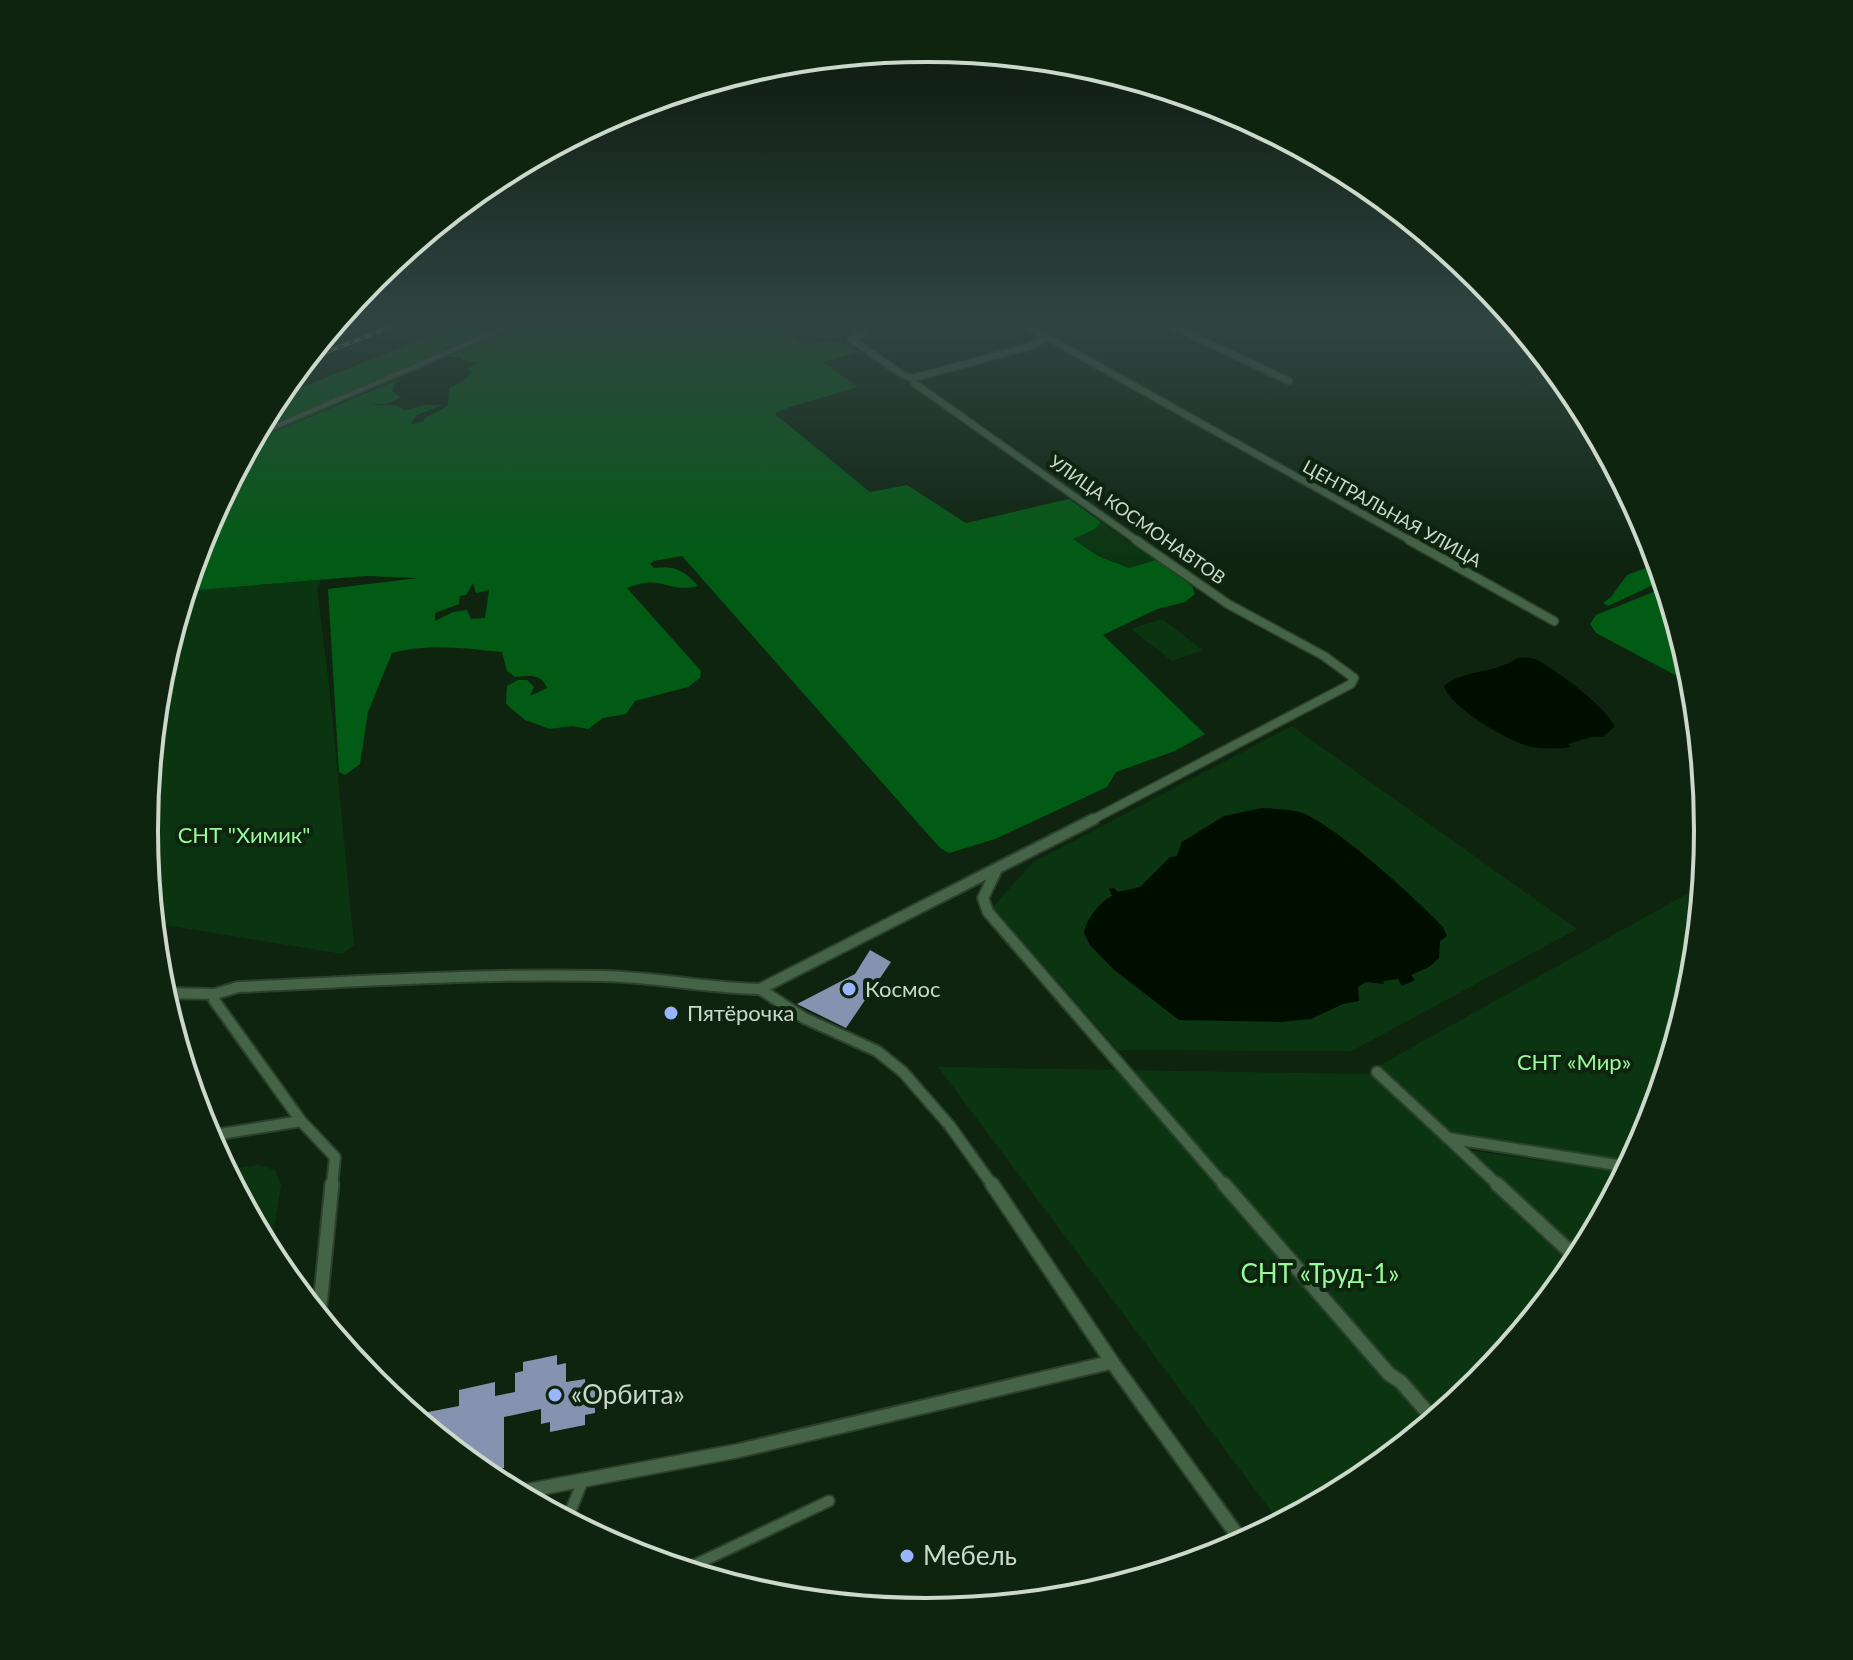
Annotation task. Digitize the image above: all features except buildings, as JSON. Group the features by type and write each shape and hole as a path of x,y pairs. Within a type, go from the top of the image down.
{"street":[{"path":"272,429 328,404"},
{"name":"УЛИЦА КОСМОНАВТОВ","path":"945,404 1202,585 1266,625 1312,647 1354,678 1351,684 996,871"},
{"name":"ЦЕНТРАЛЬНАЯ УЛИЦА","path":"1166,404 1554,621"},
{"path":"176,993 215,994 238,987 298,984 605,976 708,988 760,989 996,871"},
{"path":"996,871 983,898 988,912 1389,1374 1401,1382 1427,1412"},
{"path":"760,989 804,1018 877,1051 903,1072 950,1126 1000,1195 1112,1362 1236,1533"},
{"path":"215,994 214,1000 301,1121 335,1157 320,1302"},
{"path":"1377,1072 1569,1251"},
{"path":"221,1134 301,1121"},
{"path":"1448,1138 1617,1165"},
{"path":"533,1490 737,1451 1112,1362"},
{"path":"571,1510 583,1480"},
{"path":"699,1563 829,1501"}],"green space":[{"path":"287,404 324,404 274,425"},
{"path":"339,404 396,405 405,410 443,405 417,415 410,424 423,422 426,417 448,406 799,404 775,414 870,492 907,485 966,523 1069,499 1101,522 1095,529 1073,539 1098,556 1129,568 1156,560 1192,586 1195,594 1185,602 1157,609 1103,635 1205,734 1175,751 1116,772 1107,787 995,839 949,853 940,848 682,556 650,564 654,568 678,570 698,586 680,588 649,582 627,588 701,671 700,678 688,687 635,701 626,714 603,718 588,729 571,726 550,729 525,720 506,704 507,686 518,680 527,680 534,687 530,696 547,688 538,678 515,677 507,671 502,652 433,647 392,653 368,712 360,764 345,775 339,772 328,589 418,578 366,576 197,590 238,490 268,434","holes":["473,583 476,593 489,590 485,618 471,619 467,610 453,612 435,621 435,613 459,604 460,596 466,595"]},
{"path":"1101,522 1156,560 1129,568 1098,556 1072,538 1095,529"},
{"path":"1648,567 1654,584 1608,606 1603,603 1611,597 1627,575"},
{"name":"СНТ \"Химик\"","path":"321,580 317,588 354,945 343,954 164,925 158,830 160,780 173,680 197,590"},
{"path":"1656,591 1679,677 1596,633 1590,624 1596,615"},
{"path":"1162,619 1203,650 1172,661 1131,629"},
{"path":"1292,726 1577,929 1352,1051 1118,1050 993,907 1032,863"},
{"name":"СНТ «Мир»","path":"1692,891 1680,980 1668,1029 1654,1077 1619,1161 1453,1134 1380,1065"},
{"name":"СНТ «Труд-1»","path":"938,1067 1370,1074 1454,1148 1614,1171 1592,1214 1536,1298 1470,1373 1394,1439 1353,1469 1274,1515"},
{"path":"259,1165 275,1170 281,1185 273,1233 238,1170"}],"shaded area":[{"path":"1518,658 1537,660 1568,680 1603,710 1614,727 1603,737 1568,744 1571,747 1532,747 1482,723 1457,704 1444,686 1461,677 1499,667"},
{"path":"1262,808 1294,811 1313,818 1374,863 1443,927 1447,936 1440,941 1439,958 1429,967 1411,975 1415,980 1402,986 1398,979 1383,981 1384,984 1366,982 1358,987 1359,1001 1343,1004 1311,1019 1280,1022 1179,1020 1113,969 1090,945 1085,928 1095,911 1112,896 1109,889 1114,888 1118,892 1140,887 1170,857 1177,856 1182,842 1224,816"}],"place":[{"name":"Космос","path":"849,989"},
{"name":"Пятёрочка","path":"671,1013"},
{"name":"«Орбита»","path":"555,1395"},
{"name":"Мебель","path":"907,1556"}]}
